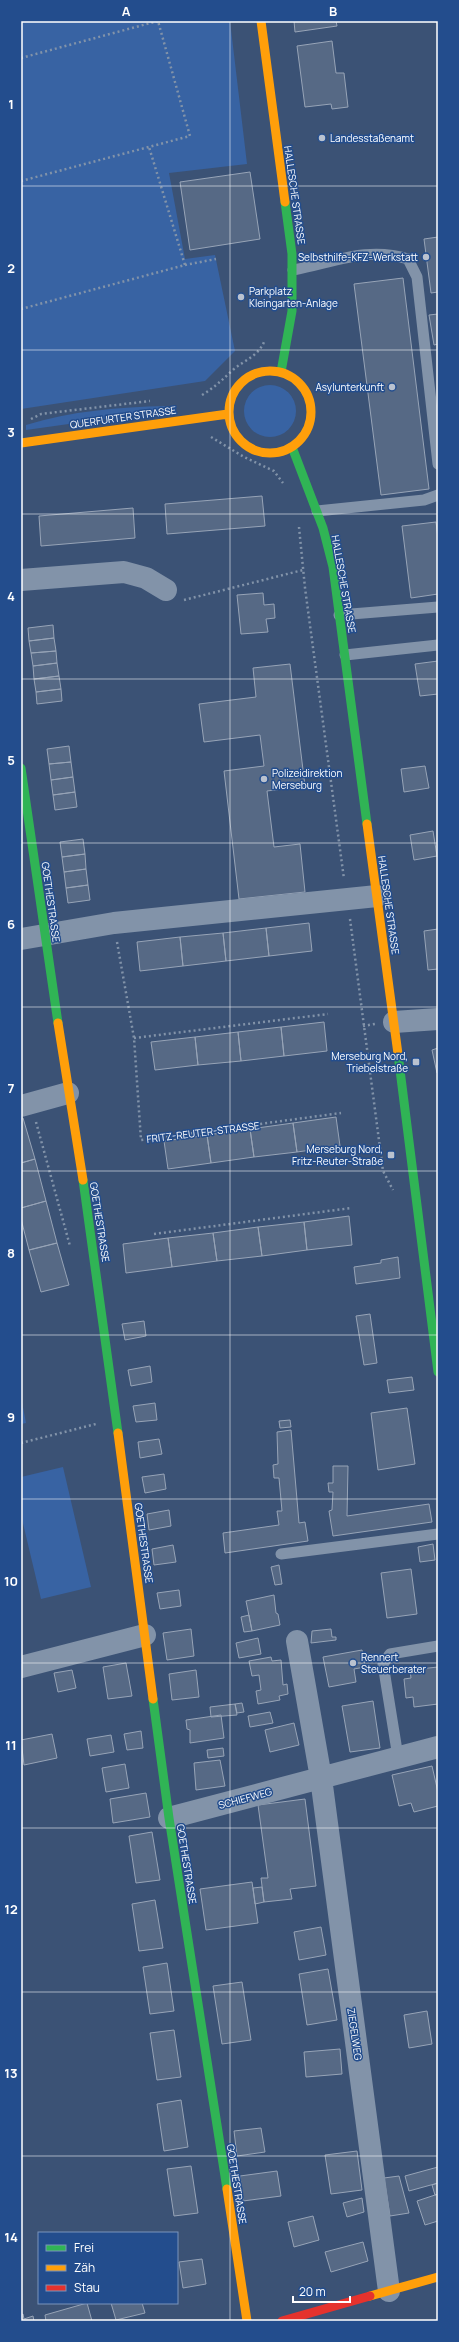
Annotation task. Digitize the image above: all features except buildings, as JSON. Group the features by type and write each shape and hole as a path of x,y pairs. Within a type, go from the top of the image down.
{"street":[{"name":"HALLESCHE STRASSE","path":"261,21 293,270 292,311 281,372"},
{"path":"268,370 281,372 301,385 311,406 307,429 303,436 292,447 274,453 255,450 243,443 234,432 228,414 231,397 240,382 258,372 268,370"},
{"name":"QUERFURTER STRASSE","path":"21,443 201,416 228,414"},
{"name":"HALLESCHE STRASSE","path":"292,447 317,511 332,567 394,1022 438,1372"},
{"path":"21,580 124,572 146,578 166,590"},
{"name":"GOETHESTRASSE","path":"21,768 44,934 93,1247 169,1818 247,2321"},
{"path":"21,939 114,923 377,896"},
{"path":"394,1022 438,1019"},
{"path":"26,1105 68,1093"},
{"path":"21,1667 145,1635"},
{"path":"298,1641 321,1778"},
{"name":"SCHIEFWEG","path":"169,1818 438,1747"},
{"name":"ZIEGELWEG","path":"321,1778 389,2291"},
{"path":"282,2321 438,2277"}],"lane":[{"path":"293,270 354,256 389,253 408,259 417,277 438,464"},
{"path":"317,511 424,500 438,495"},
{"path":"339,615 438,607"},
{"path":"345,655 438,645"},
{"path":"281,1554 438,1534"},
{"path":"398,1757 383,1664 390,1654 438,1646"}],"path":[{"path":"21,58 158,21 190,136 21,181"},
{"path":"149,147 185,265"},
{"path":"21,309 185,265 216,259"},
{"path":"266,338 262,347 252,358 235,368 216,386 200,396 203,436 215,438 231,450 274,471 286,488"},
{"path":"26,422 41,414 133,402 155,401"},
{"path":"299,523 303,570 383,1171 397,1197"},
{"path":"166,590 170,597 182,601 303,570"},
{"name":"FRITZ-REUTER-STRASSE","path":"114,923 134,1038 141,1140 341,1114"},
{"path":"134,1038 328,1014"},
{"path":"26,1105 72,1253"},
{"path":"154,1234 351,1208"},
{"path":"21,1442 116,1419"}],"shaded area":[{"path":"21,21 230,21 247,164 169,173 185,259 215,255 235,351 205,381 21,409"},
{"path":"270,385 284,389 292,397 296,411 292,425 284,433 270,437 256,433 248,425 244,411 248,397 256,389"},
{"path":"166,406 154,412 26,430 26,425 60,416 131,407"},
{"path":"21,1397 26,1423 21,1424"},
{"path":"63,1467 91,1587 41,1599 21,1515 21,1477"}],"traffic: fast":[{"path":"281,372 292,311 292,254 285,202"},
{"path":"292,447 323,528 333,567 367,824"},
{"path":"21,768 58,1023"},
{"path":"398,1054 438,1372"},
{"path":"83,1180 118,1433"},
{"path":"153,1699 169,1818 227,2189"}],"traffic: slow":[{"path":"261,21 285,202"},
{"path":"270,371 286,374 299,383 308,396 311,412 308,428 299,441 286,450 270,453 254,450 241,441 232,428 229,412 232,396 241,383 254,374 270,371"},
{"path":"21,443 228,414"},
{"path":"367,824 398,1054"},
{"path":"58,1023 83,1180"},
{"path":"118,1433 153,1699"},
{"path":"227,2189 247,2321"},
{"path":"370,2296 438,2277"}],"traffic: jam":[{"path":"282,2321 370,2296"}],"place":[{"name":"Landesstaßenamt","path":"322,138"},
{"name":"Selbsthilfe-KFZ-Werkstatt","path":"426,257"},
{"name":"Parkplatz Kleingarten-Anlage","path":"241,297"},
{"name":"Asylunterkunft","path":"392,387"},
{"name":"Polizeidirektion Merseburg","path":"264,779"},
{"name":"Merseburg Nord, Triebelstraße","path":"416,1062"},
{"name":"Merseburg Nord, Fritz-Reuter-Straße","path":"391,1155"},
{"name":"Rennert Steuerberater","path":"353,1663"}]}
